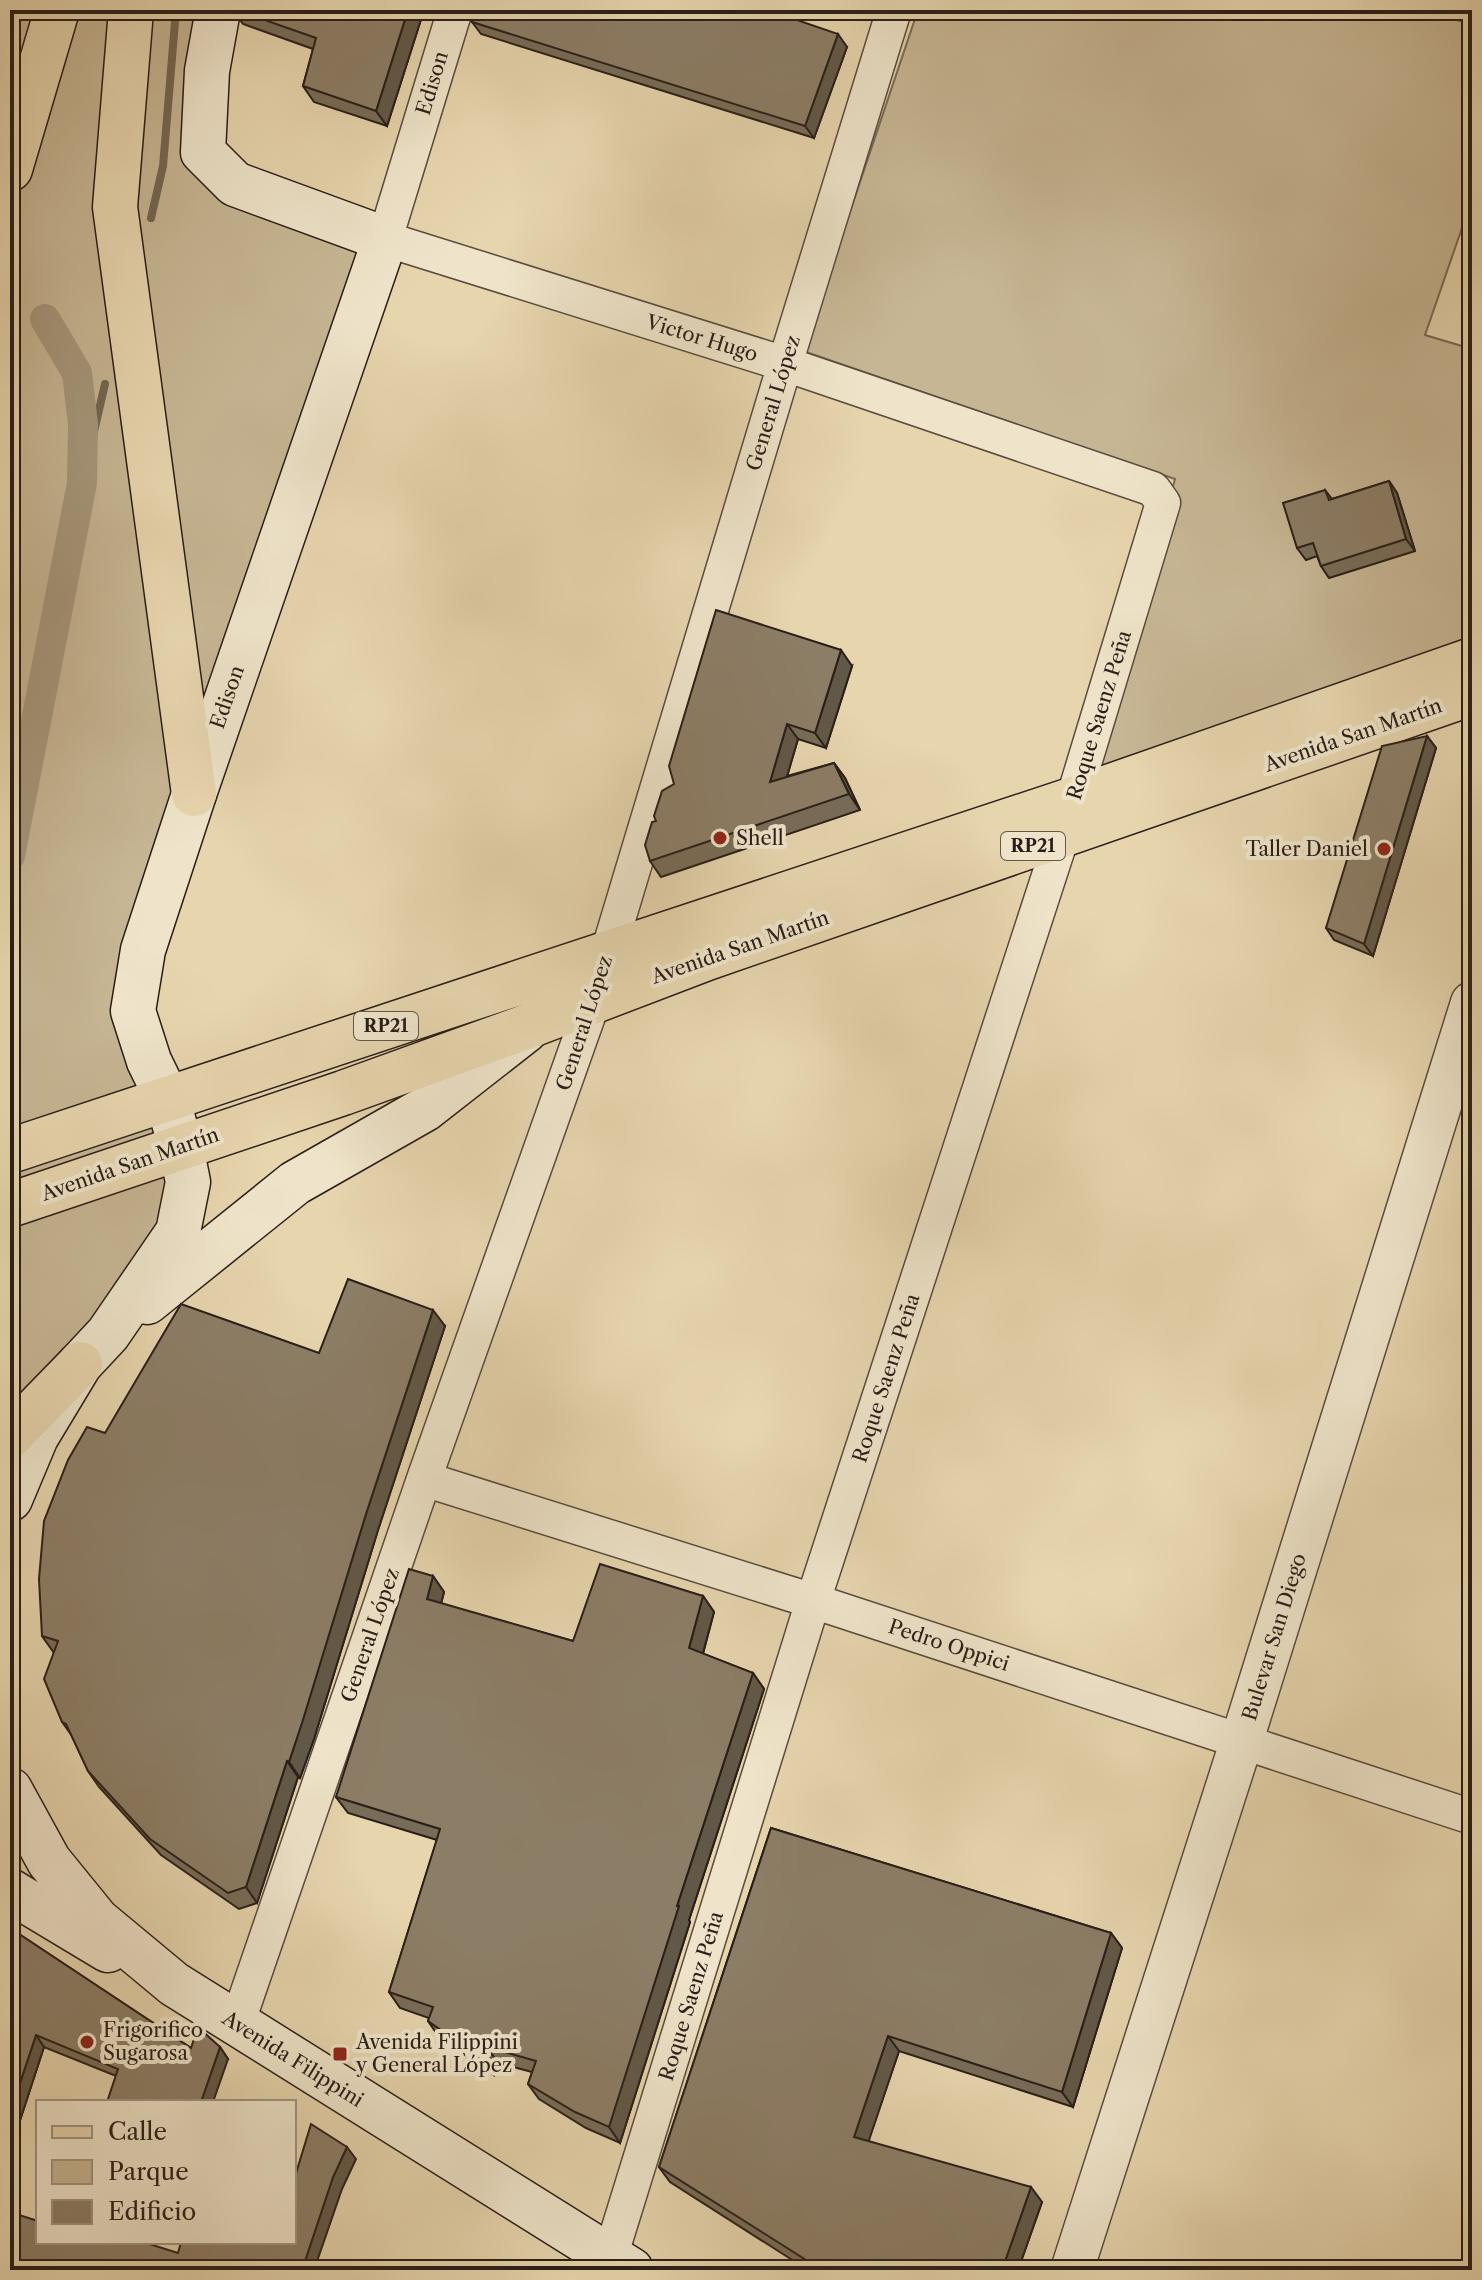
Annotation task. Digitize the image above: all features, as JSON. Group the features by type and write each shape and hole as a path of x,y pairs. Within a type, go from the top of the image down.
{"main road":[{"path":"10,169 57,10"},
{"path":"131,10 115,207 194,794"},
{"path":"218,10 207,71 203,152 235,184 385,239"},
{"name":"Edison","path":"10,1499 36,1437 94,1349 178,1232 188,1182 181,1147 167,1098 149,1061 133,1011 143,950 385,239"},
{"name":"Avenida San Martín","path":"10,1205 343,1093 534,1024 1472,660"},
{"name":"Avenida San Martín","path":"10,1151 606,954 1068,818 1472,693"},
{"path":"10,1436 94,1349 295,1183 425,1109 534,1024"},
{"name":"Avenida Filippini","path":"10,1790 49,1861 97,1920 174,1984 616,2266"},
{"path":"10,1891 89,1940 174,1984"}],"street":[{"name":"Edison","path":"385,239 455,10"},
{"name":"General López","path":"237,2024 424,1479 594,999 894,10"},
{"name":"Victor Hugo","path":"385,239 785,364 1153,489"},
{"name":"Roque Saenz Peña","path":"616,2266 813,1601 1068,818 1163,503 1153,489"},
{"name":"Bulevar San Diego","path":"1072,2270 1242,1740 1472,1003"},
{"name":"Pedro Oppici","path":"424,1479 813,1601 1472,1817"}],"green space":[{"path":"10,10 218,10 203,152 385,239 143,950 188,1182 10,1499"},
{"path":"918,10 1418,10 1472,24 1472,199 1425,335 1472,349 1472,637 1094,773 1175,479 803,351"}],"building":[{"path":"236,10 408,10 376,111 303,86 316,38"},
{"path":"476,10 768,10 838,34 805,126 472,22"},
{"path":"1389,481 1406,539 1321,566 1313,543 1297,548 1283,503 1325,490 1329,500"},
{"path":"716,610 841,650 815,733 787,724 770,782 834,763 849,794 650,861 645,845 652,822 656,821 654,816 662,791 674,784 669,766"},
{"name":"Taller Daniel","path":"1427,736 1364,944 1326,928 1382,746"},
{"path":"348,1279 433,1310 302,1723 246,1887 228,1893 150,1839 88,1771 66,1724 62,1722 44,1679 58,1641 42,1636 39,1579 44,1521 68,1460 87,1427 105,1433 181,1304 319,1353"},
{"path":"600,1564 703,1596 689,1648 753,1673 609,2127 575,2112 528,2084 536,2061 487,2047 482,2059 428,2021 433,2007 389,1992 440,1829 336,1797 409,1569 433,1576 427,1599 573,1641"},
{"path":"771,1828 1111,1933 1062,2092 888,2036 854,2137 1031,2187 1002,2270 822,2270 659,2167"},
{"name":"Frigorifico Sugarosa","path":"10,1928 191,2048 198,2027 220,2047 202,2100 108,2100 118,2069 36,2035 10,2113"},
{"path":"311,2124 347,2147 333,2177 302,2270 10,2270 10,2212 36,2220 36,2244 149,2244 178,2253 180,2244 296,2244 296,2173"}],"waterway":[{"path":"151,218 163,166 176,10"},
{"path":"10,856 82,483 83,424 77,373 45,319"},
{"path":"82,483 105,384"}],"place":[{"name":"Shell","path":"720,838"},
{"name":"Taller Daniel","path":"1384,849"},
{"name":"Frigorifico Sugarosa","path":"87,2042"},
{"name":"Avenida Filippini y General López","path":"340,2054"}]}
